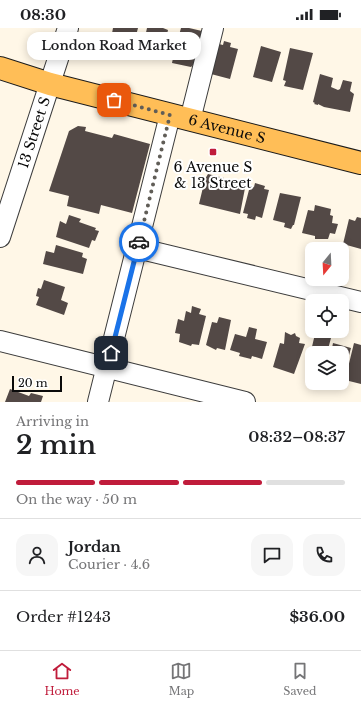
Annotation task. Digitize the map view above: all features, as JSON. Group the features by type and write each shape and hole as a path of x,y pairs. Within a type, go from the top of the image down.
{"main road":[{"name":"6 Avenue S","path":"0,68 50,84 361,163"}],"street":[{"name":"13 Street S","path":"0,237 68,28"},
{"path":"98,402 137,248 180,117 213,28"},
{"path":"137,248 361,302"},
{"path":"0,341 245,402"}],"building":[{"path":"113,28 138,28 131,55 116,51 118,45 110,44"},
{"path":"147,28 163,28 168,30 162,56 160,55 159,59 141,55"},
{"path":"181,28 202,31 194,64 191,67 172,63 173,58 170,57 171,52 174,53"},
{"path":"224,41 231,43 230,47 238,49 230,79 211,74 219,44 223,45"},
{"path":"261,46 281,52 272,82 253,77"},
{"path":"290,48 313,53 303,90 284,86 286,81 283,80"},
{"path":"320,74 333,78 331,87 338,90 340,89 343,80 352,82 350,91 354,94 350,112 314,104 315,103 313,102"},
{"path":"78,126 86,127 85,131 112,138 114,134 150,144 132,213 101,205 99,214 67,206 69,196 49,191 69,131"},
{"path":"208,174 224,178 223,184 227,184 229,179 246,183 240,214 199,204 205,179"},
{"path":"255,183 265,186 264,189 269,190 262,218 256,216 255,220 247,218 248,214 243,213 250,186 254,187"},
{"path":"280,193 301,197 294,225 291,229 284,227 285,223 273,220"},
{"path":"315,205 331,209 330,215 333,216 332,223 338,224 335,234 330,233 328,239 315,239 315,236 302,233 308,210 314,211"},
{"path":"69,215 81,219 79,222 96,228 95,230 99,231 95,241 92,240 89,248 56,237 60,221 66,224"},
{"path":"357,217 361,218 361,249 349,246 349,242 343,242 349,219 355,221"},
{"path":"56,245 83,253 82,257 87,259 83,274 43,264 46,251 54,253"},
{"path":"44,280 65,287 61,300 68,303 64,315 36,305 39,297 36,296 38,288 41,289"},
{"path":"192,306 201,309 199,314 206,316 199,345 192,344 191,346 179,342 180,334 175,333 178,319 184,321 186,311 191,313"},
{"path":"219,317 231,320 225,350 217,348 216,350 206,345 212,322 217,323"},
{"path":"249,327 257,329 255,339 267,342 262,359 252,356 251,359 239,356 240,353 230,350 235,334 246,337"},
{"path":"285,332 291,335 295,333 296,336 300,338 299,343 305,344 294,374 273,367 280,343 284,344"},
{"path":"314,338 331,338 329,346 312,346"},
{"path":"333,343 344,346 332,346"},
{"path":"354,343 361,345 361,384 349,381 349,364"},
{"path":"10,389 29,396 31,393 43,396 41,402 5,402"}],"way so far":[{"path":"114,100 170,115 139,242"}],"place":[{"name":"London Road Market","path":"114,100"},
{"name":"6 Avenue S & 13 Street","path":"213,152"}],"route":[{"path":"111,353 139,242"}]}
